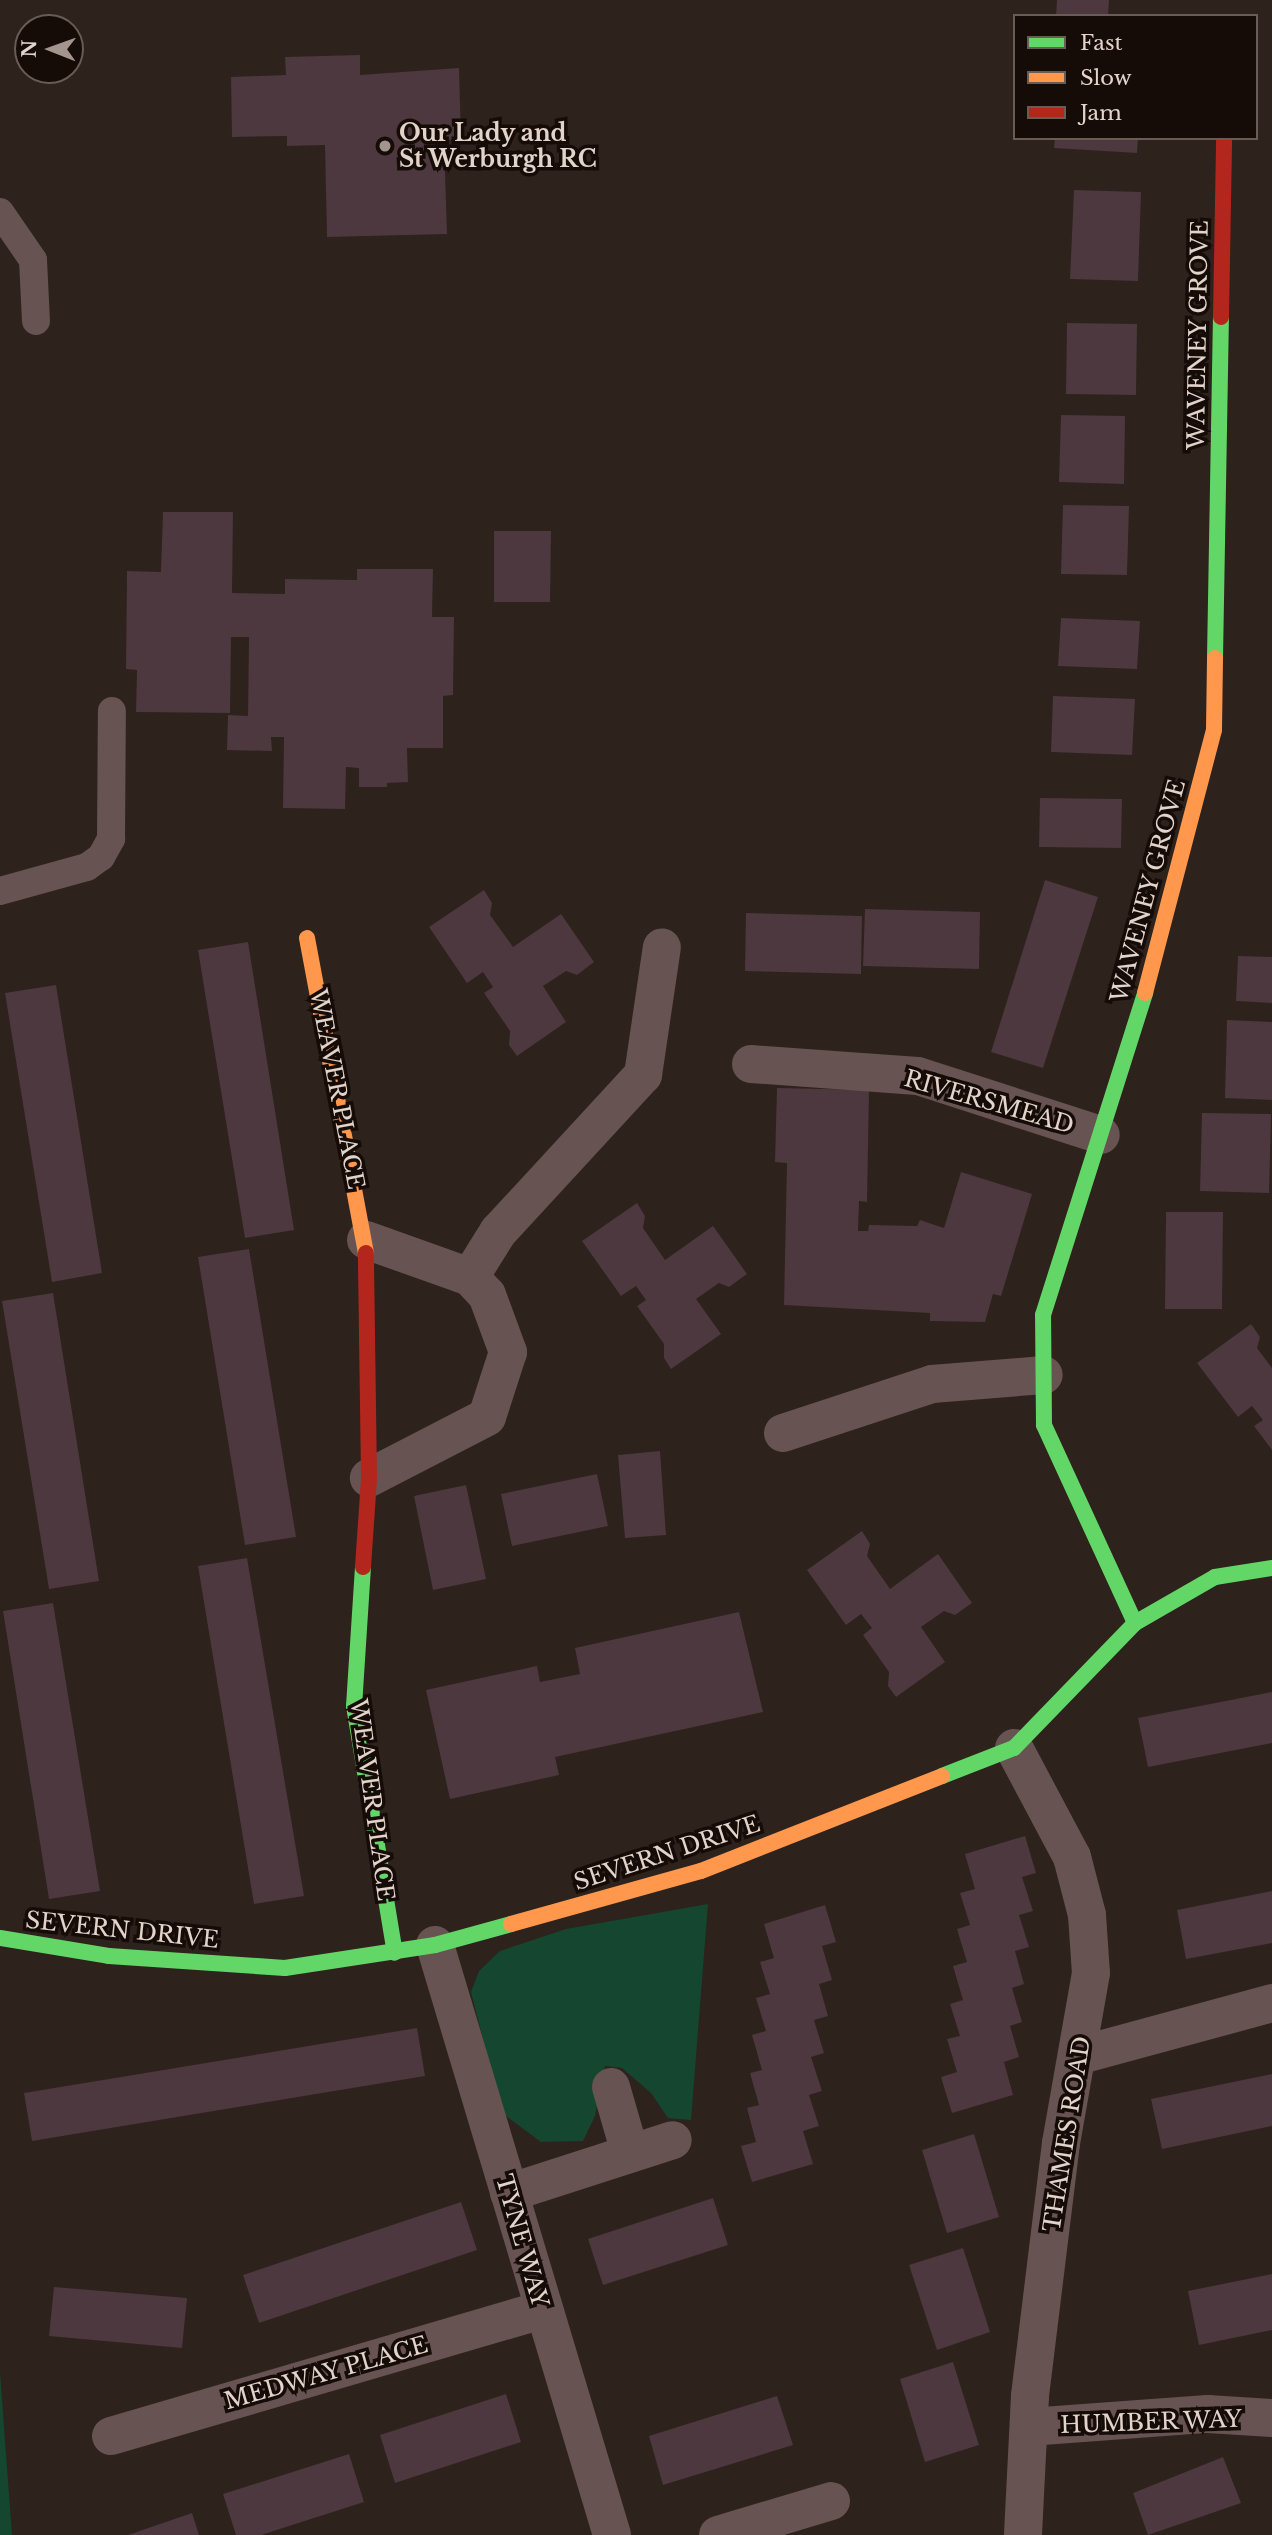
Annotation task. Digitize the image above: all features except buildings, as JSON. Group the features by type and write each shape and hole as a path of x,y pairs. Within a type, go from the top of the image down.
{"street":[{"name":"WAVENEY GROVE","path":"1135,1623 1044,1425 1043,1315 1159,948 1214,730 1224,140"},
{"name":"WEAVER PLACE","path":"307,937 366,1240 369,1478 354,1706 395,1953"},
{"path":"470,1276 498,1232 643,1075 662,947"},
{"name":"RIVERSMEAD","path":"751,1064 918,1076 1101,1135"},
{"path":"366,1240 470,1276 487,1295 508,1352 486,1417 369,1478"},
{"path":"783,1433 932,1384 1044,1376"},
{"name":"SEVERN DRIVE","path":"0,1938 109,1956 285,1968 435,1945 701,1871 1014,1748 1135,1623 1215,1577 1272,1568"},
{"name":"THAMES ROAD","path":"1014,1748 1072,1857 1087,1915 1091,1973 1081,2055 1061,2143 1029,2427 1023,2535"},
{"name":"TYNE WAY","path":"435,1945 542,2310 612,2535"},
{"path":"1081,2055 1272,2003"},
{"path":"611,2087 630,2153"},
{"path":"509,2193 673,2140"},
{"name":"MEDWAY PLACE","path":"111,2435 542,2310"},
{"name":"HUMBER WAY","path":"1029,2427 1208,2414 1272,2418"},
{"path":"718,2535 831,2501"}],"lane":[{"path":"0,212 33,260 36,321"},
{"path":"0,891 87,867 101,857 111,839 112,711"}],"green space":[{"path":"708,1904 691,2120 668,2118 651,2093 622,2068 605,2066 595,2116 583,2141 541,2142 502,2113 471,1992 479,1971 500,1951 566,1929"},
{"path":"0,2372 5,2441 12,2535 0,2535"}],"traffic: fast":[{"path":"1215,658 1221,317"},
{"path":"1135,1623 1044,1425 1043,1315 1145,993"},
{"path":"363,1567 354,1706 395,1953"},
{"path":"942,1776 1014,1748 1135,1623 1215,1577 1272,1568"},
{"path":"0,1938 109,1956 285,1968 435,1945 511,1924"}],"traffic: slow":[{"path":"1145,993 1214,730 1215,658"},
{"path":"307,938 366,1253"},
{"path":"511,1924 701,1871 942,1776"}],"traffic: jam":[{"path":"1221,317 1224,140"},
{"path":"363,1567 369,1478 366,1253"}],"place":[{"name":"Our Lady and St Werburgh RC","path":"385,146"}]}
